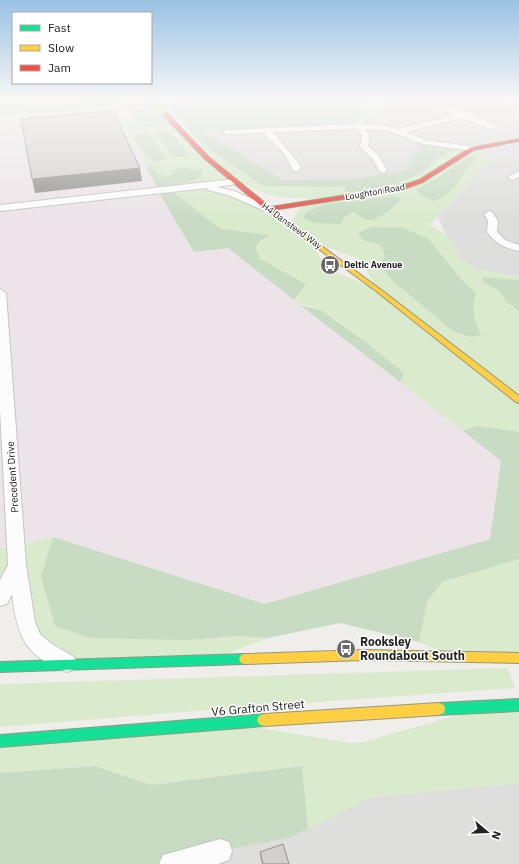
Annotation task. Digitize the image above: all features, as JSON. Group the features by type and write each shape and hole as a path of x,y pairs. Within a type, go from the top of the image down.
{"street":[{"name":"H4 Dansteed Way","path":"190,140 234,182 268,209 378,290 519,400"},
{"path":"275,140 281,145 297,166 296,169"},
{"path":"365,140 364,147 375,158 383,170"},
{"path":"419,140 472,149"},
{"name":"Loughton Road","path":"268,209 399,189 421,181 472,149 517,140"},
{"path":"0,208 234,182 266,195"},
{"path":"198,187 231,193 268,209"},
{"path":"278,198 310,202"},
{"path":"489,214 493,221 492,232 501,242 519,248"},
{"name":"Precedent Drive","path":"0,294 17,564 25,622 32,638 45,650 68,664"},
{"name":"Precedent Drive","path":"0,599 17,564"},
{"path":"0,667 364,655 515,658"},
{"name":"V6 Grafton Street","path":"0,741 367,712 519,705"},
{"path":"180,863 220,851"}],"shaded area":[{"path":"0,140 133,140 157,187 228,248 501,461 490,539 265,604 53,537 0,548"},
{"path":"217,140 519,140 519,277 477,270 459,258 455,246 446,235 438,216 492,158 483,152 406,171 360,178 281,180"},
{"path":"519,783 519,864 172,864 220,851 290,838 371,797"}],"green space":[{"path":"133,140 191,140 234,182 200,186 231,193 289,225 301,207 395,190 337,197 296,198 277,196 259,191 243,183 229,172 196,140 200,140 263,186 347,187 344,189 361,192 401,182 422,173 434,161 459,146 483,152 492,158 429,225 446,235 455,246 459,258 477,270 519,277 519,280 483,277 502,294 514,309 519,312 519,433 516,431 476,426 463,431 400,382 404,373 375,349 319,309 301,304 294,300 306,284 260,259 255,248 260,241 270,235 220,230 170,189 158,191 157,187 188,183 201,176 171,172 166,177 159,174 152,166 146,167","holes":["326,204 394,207 367,220 354,212 344,217","430,239 462,280 476,293 472,306 476,324 420,302 394,282 381,245","311,241 361,260 377,289 326,269"]},
{"path":"136,140 154,140 165,159 155,162 145,156"},
{"path":"160,140 177,140 190,157 174,157"},
{"path":"200,140 218,140 282,180 360,178 406,171 423,142 459,146 434,161 422,173 401,182 361,192 344,192 346,187 263,186"},
{"path":"469,156 478,156 449,193 434,201 420,195 416,190 440,176"},
{"path":"152,166 159,174 166,177 179,168 202,170 202,176 188,183 157,187 146,167"},
{"path":"170,189 220,229 270,235 260,241 255,248 260,259 306,284 294,300 228,248 194,252 158,191"},
{"path":"396,196 401,199 386,213 372,220 367,220 360,217 354,212 344,217 341,224 315,223 304,218 306,212 326,204"},
{"path":"372,227 403,228 429,239 462,280 476,293 474,314 481,335 471,337 453,331 394,282 380,265 385,256 381,245 363,240 358,233"},
{"path":"483,277 519,280 519,312 507,302 498,290 482,282"},
{"path":"300,305 321,310 366,342 404,373 400,382"},
{"path":"476,426 516,431 519,433 519,559 442,582 427,602 419,642 340,623 268,638 238,636 189,640 91,638 55,626 41,576 53,537 265,604 490,539 501,461 463,431"},
{"path":"53,537 41,576 189,640 238,636 268,638 212,659 68,664 32,639 17,565 0,599 0,549"},
{"path":"519,559 519,658 454,658 419,642 427,602 442,582"},
{"path":"508,668 515,688 231,708 0,727 0,684"},
{"path":"519,705 519,783 371,797 308,829 302,766 151,785 95,766 0,773 0,741 228,723 351,743 360,743 486,707"},
{"path":"95,766 151,785 302,766 308,829 290,838 220,851 172,864 0,864 0,773"}],"building":[{"path":"25,140 127,140 140,168 32,179"},
{"path":"283,844 289,864 263,864 260,852"}],"traffic: fast":[{"path":"0,667 245,659"},
{"path":"439,709 519,705"},
{"path":"0,741 264,720"}],"traffic: slow":[{"path":"276,215 378,290 519,400"},
{"path":"245,659 364,655 519,658"},
{"path":"264,720 439,709"}],"traffic: jam":[{"path":"190,140 207,158 276,215"},
{"path":"268,209 399,189 421,181 472,149 517,140"}],"place":[{"name":"Deltic Avenue","path":"330,265"},
{"name":"Rooksley Roundabout South","path":"346,649"}]}
